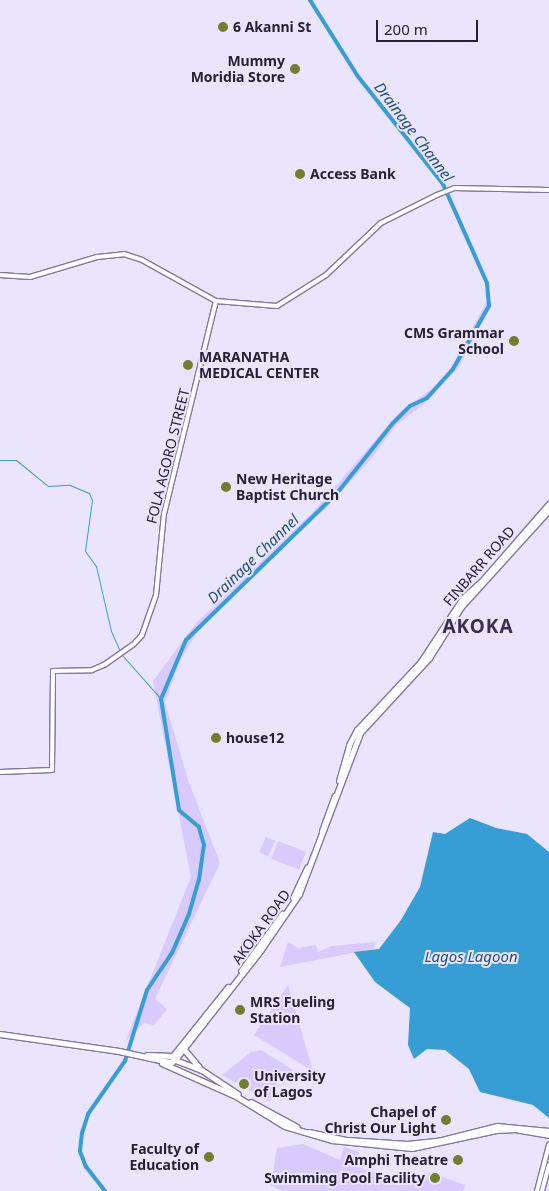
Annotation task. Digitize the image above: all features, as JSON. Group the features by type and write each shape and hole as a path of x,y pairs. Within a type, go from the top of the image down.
{"main road":[{"name":"FINBARR ROAD","path":"354,738 377,706 420,663 458,604 549,504"},
{"name":"FINBARR ROAD","path":"354,738 380,708 429,658 461,607 549,510"},
{"name":"AKOKA ROAD","path":"175,1059 260,951 298,893 334,807 350,746 354,738"},
{"path":"185,1072 175,1059 176,1053 239,973 298,893"},
{"path":"0,1034 119,1051 170,1062 175,1059"},
{"path":"184,1049 202,1070 210,1076 288,1123 331,1137 407,1144 438,1141 498,1126 549,1131"},
{"path":"128,1053 175,1059 202,1070"},
{"path":"164,1058 176,1053"},
{"path":"147,1058 185,1072 236,1096 286,1126 332,1140 412,1148 505,1129 549,1135"},
{"path":"203,1082 203,1076 210,1076"}],"street":[{"path":"0,275 30,277 97,257 124,254 142,260 216,301 277,306 326,275 381,223 440,193 454,188 549,190"},
{"name":"FOLA AGORO STREET","path":"0,772 52,770 53,672 92,670 119,656 142,634 156,595 164,514 216,301"},
{"path":"536,1191 549,1145"},
{"path":"542,1191 549,1165"}],"shaded area":[{"path":"487,301 492,302 491,307 458,368 423,405 396,425 371,459 326,508 248,580 197,633 181,659 165,702 188,780 220,863 155,999 167,1009 154,1025 144,1023 125,1042 191,877 153,681 196,623 312,513 400,412 433,388 451,368"},
{"path":"266,837 275,841 268,857 259,853"},
{"path":"278,841 306,852 299,869 271,859"},
{"path":"288,942 298,948 316,945 318,952 332,946 376,942 373,949 280,967"},
{"path":"288,985 313,1071 254,1035"},
{"path":"261,1050 293,1070 278,1081 270,1102 222,1075 251,1052"},
{"path":"303,1144 340,1160 344,1147 359,1152 355,1165 366,1170 424,1182 429,1172 465,1185 463,1191 282,1191 271,1185 277,1148"}],"water":[{"name":"Lagos Lagoon","path":"470,818 496,828 527,834 549,852 549,1118 533,1105 480,1092 469,1069 445,1050 427,1049 414,1059 408,1045 410,1008 375,982 354,952 379,949 401,920 420,887 433,832 445,834"}],"waterway":[{"name":"Drainage Channel","path":"105,1191 86,1167 80,1151 82,1133 88,1114 125,1061 147,990 172,953 189,914 199,880 204,845 199,827 179,810 161,699 186,640 338,492 392,424 410,406 427,398 453,369 489,306 487,283 443,184 357,75 310,0"},
{"path":"0,460 16,460 48,486 70,485 89,493 92,500 85,551 96,566 111,631 120,651"},
{"path":"122,655 161,699"}],"place":[{"name":"6 Akanni St","path":"223,27"},
{"name":"Mummy Moridia Store","path":"295,69"},
{"name":"Access Bank","path":"300,174"},
{"name":"CMS Grammar School","path":"514,341"},
{"name":"MARANATHA MEDICAL CENTER","path":"188,365"},
{"name":"New Heritage Baptist Church","path":"226,487"},
{"name":"house12","path":"216,738"},
{"name":"MRS Fueling Station","path":"240,1010"},
{"name":"University of Lagos","path":"244,1084"},
{"name":"Chapel of Christ Our Light","path":"446,1120"},
{"name":"Faculty of Education","path":"209,1157"},
{"name":"Amphi Theatre","path":"458,1160"},
{"name":"Swimming Pool Facility","path":"435,1178"}],"district":[{"name":"AKOKA","path":"478,627"}]}
